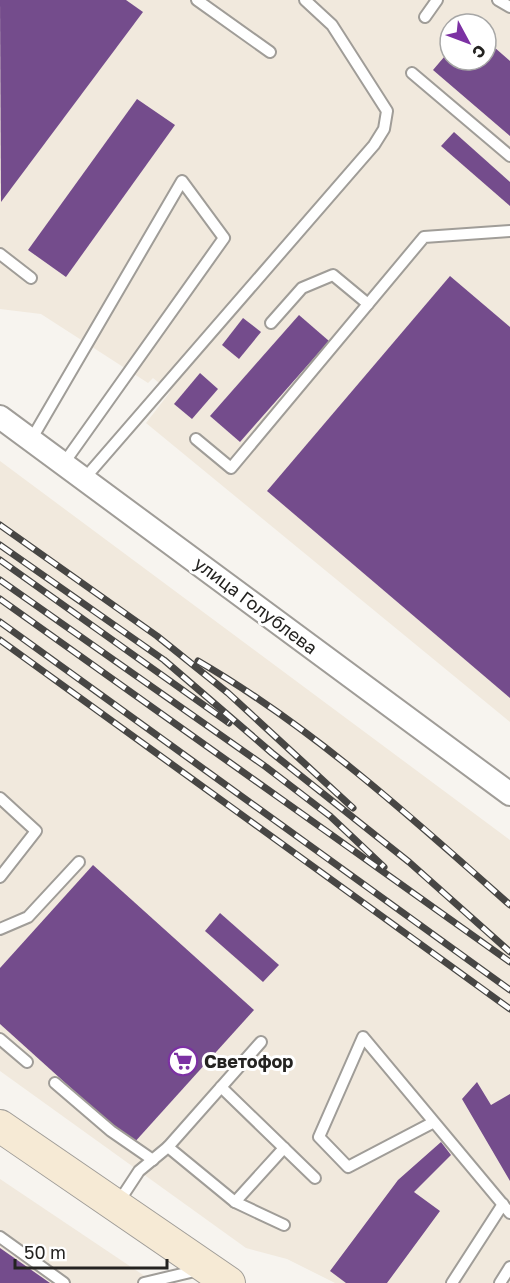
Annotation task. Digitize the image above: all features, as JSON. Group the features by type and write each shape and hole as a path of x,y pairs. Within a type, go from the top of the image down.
{"main road":[{"path":"0,1126 218,1275"}],"street":[{"name":"улица Голублева","path":"0,417 510,794"}],"lane":[{"path":"196,0 270,52"},
{"path":"85,478 374,145 384,129 387,111 332,25 305,0"},
{"path":"425,17 437,0"},
{"path":"498,0 510,7"},
{"path":"412,72 510,156"},
{"path":"32,440 182,181 224,238 64,463"},
{"path":"196,440 231,468 424,237 510,231"},
{"path":"0,254 31,278"},
{"path":"271,322 302,288 333,275 368,304"},
{"path":"0,798 36,831 0,877"},
{"path":"0,929 28,918 79,862"},
{"path":"434,1122 348,1167 319,1137 363,1036 507,1209 452,1283"},
{"path":"0,1039 27,1062"},
{"path":"116,1206 139,1171 168,1147 261,1042"},
{"path":"55,1083 111,1131 153,1160"},
{"path":"221,1087 315,1178"},
{"path":"168,1147 235,1202 284,1225"},
{"path":"235,1202 284,1148"},
{"path":"0,1238 64,1283"},
{"path":"500,1283 510,1267"},
{"path":"144,1283 218,1275"}],"shaded area":[{"path":"0,0 510,0 510,722 146,423 170,392 153,378 148,383 41,314 0,309"},
{"path":"0,461 510,840 510,1283 335,1283 287,1259 246,1248 0,1071"},
{"path":"0,1179 155,1283 0,1283"}],"building":[{"path":"0,0 126,0 143,12 1,202"},
{"path":"498,50 510,61 510,136 433,70 438,64 438,72 498,72"},
{"path":"137,99 175,125 66,277 28,250"},
{"path":"454,132 510,182 510,206 441,146"},
{"path":"450,276 510,327 510,698 267,491"},
{"path":"299,315 329,341 240,442 210,416"},
{"path":"243,318 261,332 239,359 222,345"},
{"path":"200,373 218,389 192,419 174,404"},
{"path":"93,865 254,1010 133,1144 0,1024 0,968"},
{"path":"220,913 279,965 263,982 205,931"},
{"path":"477,1082 491,1105 510,1094 510,1181 462,1099"},
{"path":"441,1142 451,1155 414,1192 440,1211 387,1283 346,1283 330,1271 398,1180"},
{"path":"0,1248 50,1283 0,1283"}],"railway":[{"path":"0,525 157,636 228,693 353,808"},
{"path":"0,545 164,660 272,753 409,862 510,952"},
{"path":"0,560 229,723"},
{"path":"0,580 266,767 330,816 384,867"},
{"path":"0,599 510,962"},
{"path":"0,622 510,990"},
{"path":"0,640 510,1009"},
{"path":"198,661 240,687 321,744 398,807 510,905"}],"place":[{"name":"Светофор","path":"183,1061"}]}
